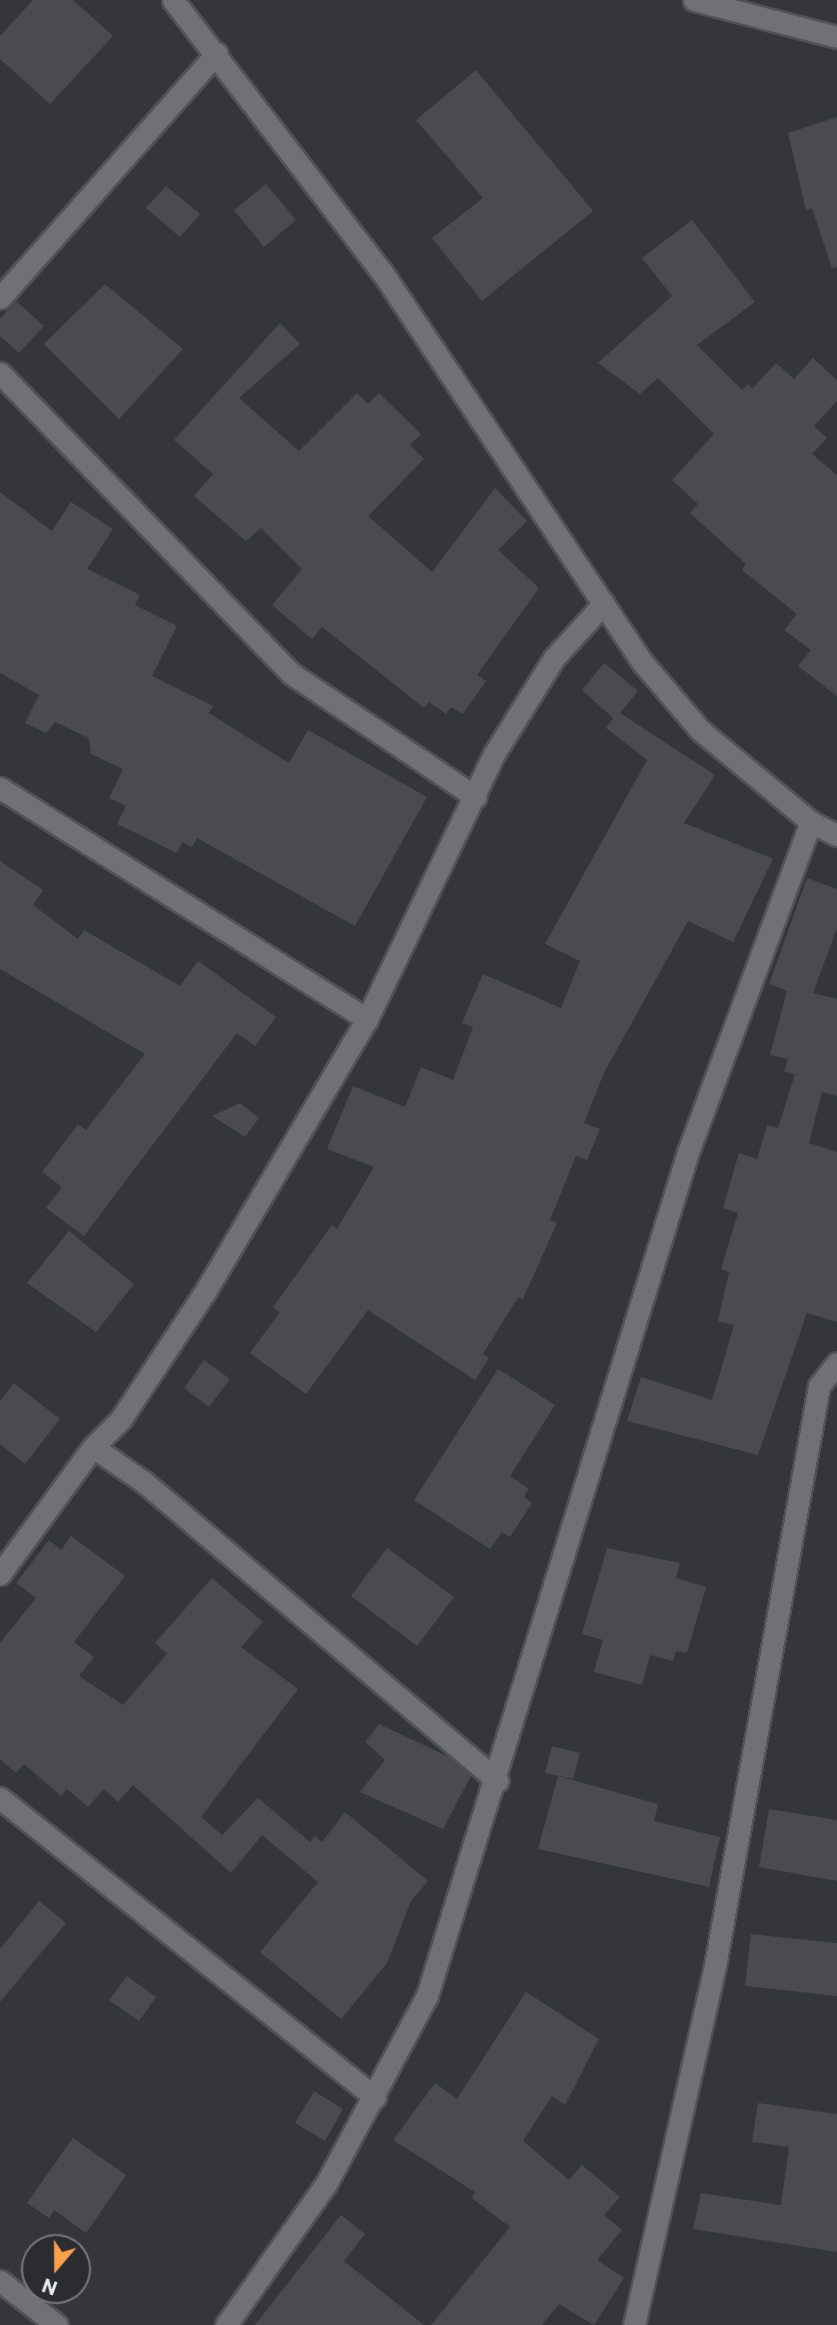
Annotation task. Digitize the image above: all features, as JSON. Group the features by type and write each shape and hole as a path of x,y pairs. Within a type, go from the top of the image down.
{"street":[{"path":"173,0 217,53 382,272 643,663 700,730 811,822 837,835"},
{"path":"694,0 837,37"},
{"path":"0,298 217,53"},
{"path":"0,373 292,674 475,797"},
{"path":"0,1574 93,1447 121,1419 206,1290 367,1018 475,797 554,658 604,603"},
{"path":"0,788 367,1018"},
{"path":"226,2325 326,2184 427,1996 498,1781 688,1152 811,822"},
{"path":"634,2325 716,1961 819,1386 837,1363"},
{"path":"93,1447 144,1482 498,1781"},
{"path":"0,1798 375,2097"},
{"path":"0,2281 57,2325"}],"building":[{"path":"33,0 73,0 113,36 50,104 0,59 0,36"},
{"path":"476,70 593,211 482,301 432,238 483,198 416,120"},
{"path":"837,117 837,267 832,268 812,208 806,210 788,133"},
{"path":"266,184 296,220 264,247 234,210"},
{"path":"166,186 200,214 180,237 146,208"},
{"path":"692,220 755,302 697,345 742,390 748,384 752,389 776,363 794,379 813,358 837,380 837,401 814,426 827,438 812,454 837,475 837,696 798,666 811,650 784,630 797,614 742,570 746,564 690,513 698,504 672,480 714,434 658,378 640,394 598,363 672,296 642,258"},
{"path":"105,284 183,349 119,419 44,344"},
{"path":"16,301 44,326 19,353 0,336 0,319"},
{"path":"280,323 300,344 239,398 299,451 357,393 368,404 379,393 421,434 410,445 424,459 368,516 432,572 495,488 527,521 498,550 539,588 477,675 486,681 463,714 451,707 446,714 429,702 424,708 322,627 312,639 272,605 302,569 261,528 246,541 194,496 213,474 174,440"},
{"path":"0,492 52,531 71,502 113,529 87,569 140,595 135,605 177,626 152,676 213,706 209,713 289,763 308,730 427,797 355,926 197,838 192,847 182,842 177,853 117,824 126,806 109,798 123,769 91,754 89,738 55,722 46,733 25,723 39,695 0,673"},
{"path":"604,663 638,691 620,713 715,775 684,823 773,859 733,942 688,921 604,1073 584,1123 600,1129 587,1160 576,1156 550,1220 557,1223 523,1299 518,1297 483,1354 489,1358 475,1380 368,1310 306,1394 250,1353 280,1312 273,1307 332,1225 337,1229 374,1167 327,1149 353,1086 405,1107 421,1067 453,1080 473,1027 462,1023 483,974 561,1008 580,961 545,944 647,760 606,728 613,718 582,690"},
{"path":"0,861 43,890 33,905 78,939 84,930 180,986 198,961 276,1017 255,1046 237,1033 84,1236 46,1208 62,1187 42,1172 78,1124 86,1130 145,1054 0,969"},
{"path":"807,878 837,889 837,928 813,993 837,999 837,1096 822,1092 809,1143 837,1152 837,1322 807,1313 758,1455 627,1421 641,1377 712,1400 734,1325 718,1321 729,1272 721,1269 738,1213 723,1208 739,1153 757,1159 767,1125 778,1128 795,1074 784,1071 788,1059 770,1055 787,991 769,984"},
{"path":"240,1103 259,1118 245,1137 212,1116"},
{"path":"69,1231 134,1284 96,1332 27,1283"},
{"path":"204,1360 230,1379 209,1407 184,1388"},
{"path":"498,1369 555,1405 510,1476 529,1489 524,1497 532,1503 510,1537 502,1532 490,1549 414,1500"},
{"path":"14,1383 60,1419 25,1464 0,1444 0,1401"},
{"path":"71,1536 125,1576 74,1642 94,1657 79,1676 123,1705 167,1654 155,1643 212,1578 263,1622 241,1647 298,1689 201,1817 222,1835 258,1798 310,1842 315,1836 322,1842 345,1812 428,1881 411,1901 387,1963 341,2019 260,1952 318,1882 262,1835 231,1873 133,1785 118,1802 104,1789 88,1807 67,1789 61,1796 24,1764 16,1773 0,1759 0,1643 36,1598 16,1583 49,1540 61,1550"},
{"path":"387,1548 454,1597 417,1646 351,1596"},
{"path":"607,1548 680,1563 676,1578 706,1587 687,1653 676,1651 673,1661 650,1655 642,1685 594,1672 603,1640 582,1634"},
{"path":"379,1724 449,1757 471,1776 443,1829 360,1792 385,1760 365,1742"},
{"path":"552,1746 580,1753 573,1779 545,1773"},
{"path":"558,1776 658,1804 654,1821 720,1837 709,1887 538,1849"},
{"path":"769,1809 837,1820 837,1881 759,1867"},
{"path":"39,1901 66,1923 0,2002 0,1949"},
{"path":"751,1934 837,1943 837,1996 745,1986"},
{"path":"127,1976 156,1997 139,2021 109,2000"},
{"path":"526,1992 599,2039 565,2105 552,2096 523,2141 569,2180 582,2165 620,2197 604,2215 622,2230 597,2260 624,2278 594,2325 559,2304 542,2325 431,2325 510,2227 472,2198 475,2192 393,2140 435,2083 457,2099"},
{"path":"314,2091 343,2109 325,2141 295,2123"},
{"path":"758,2103 837,2114 837,2252 693,2229 701,2193 781,2205 789,2147 752,2142"},
{"path":"73,2138 126,2175 86,2233 54,2210 49,2218 27,2203"},
{"path":"341,2215 365,2234 344,2261 424,2325 255,2325"}]}
